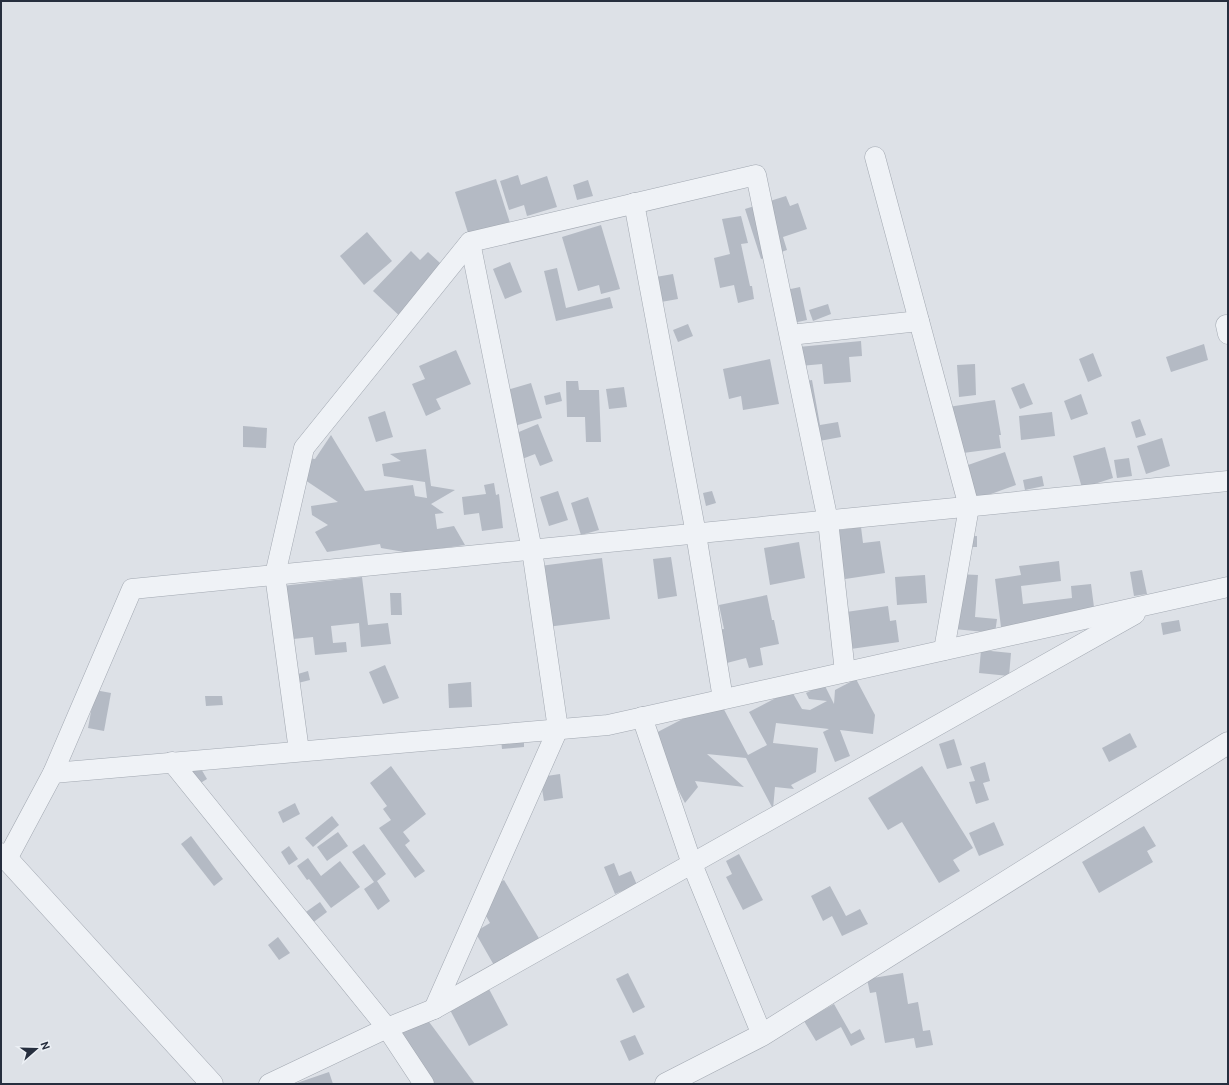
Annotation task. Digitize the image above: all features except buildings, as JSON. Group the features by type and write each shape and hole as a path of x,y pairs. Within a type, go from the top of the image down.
{"street":[{"path":"876,157 968,507 944,650"},
{"path":"299,751 275,575 304,448 470,242 756,175 828,521 845,672"},
{"path":"634,203 696,534 723,699"},
{"path":"434,1009 558,729 532,550 470,242"},
{"path":"790,335 919,321"},
{"path":"212,1084 4,856 53,773 132,590 1228,481"},
{"path":"53,773 608,725 1228,587"},
{"path":"269,1084 387,1028 434,1009 1155,604"},
{"path":"642,717 692,864 762,1035"},
{"path":"666,1084 762,1035 1228,743"},
{"path":"172,762 387,1028 424,1084"}]}
